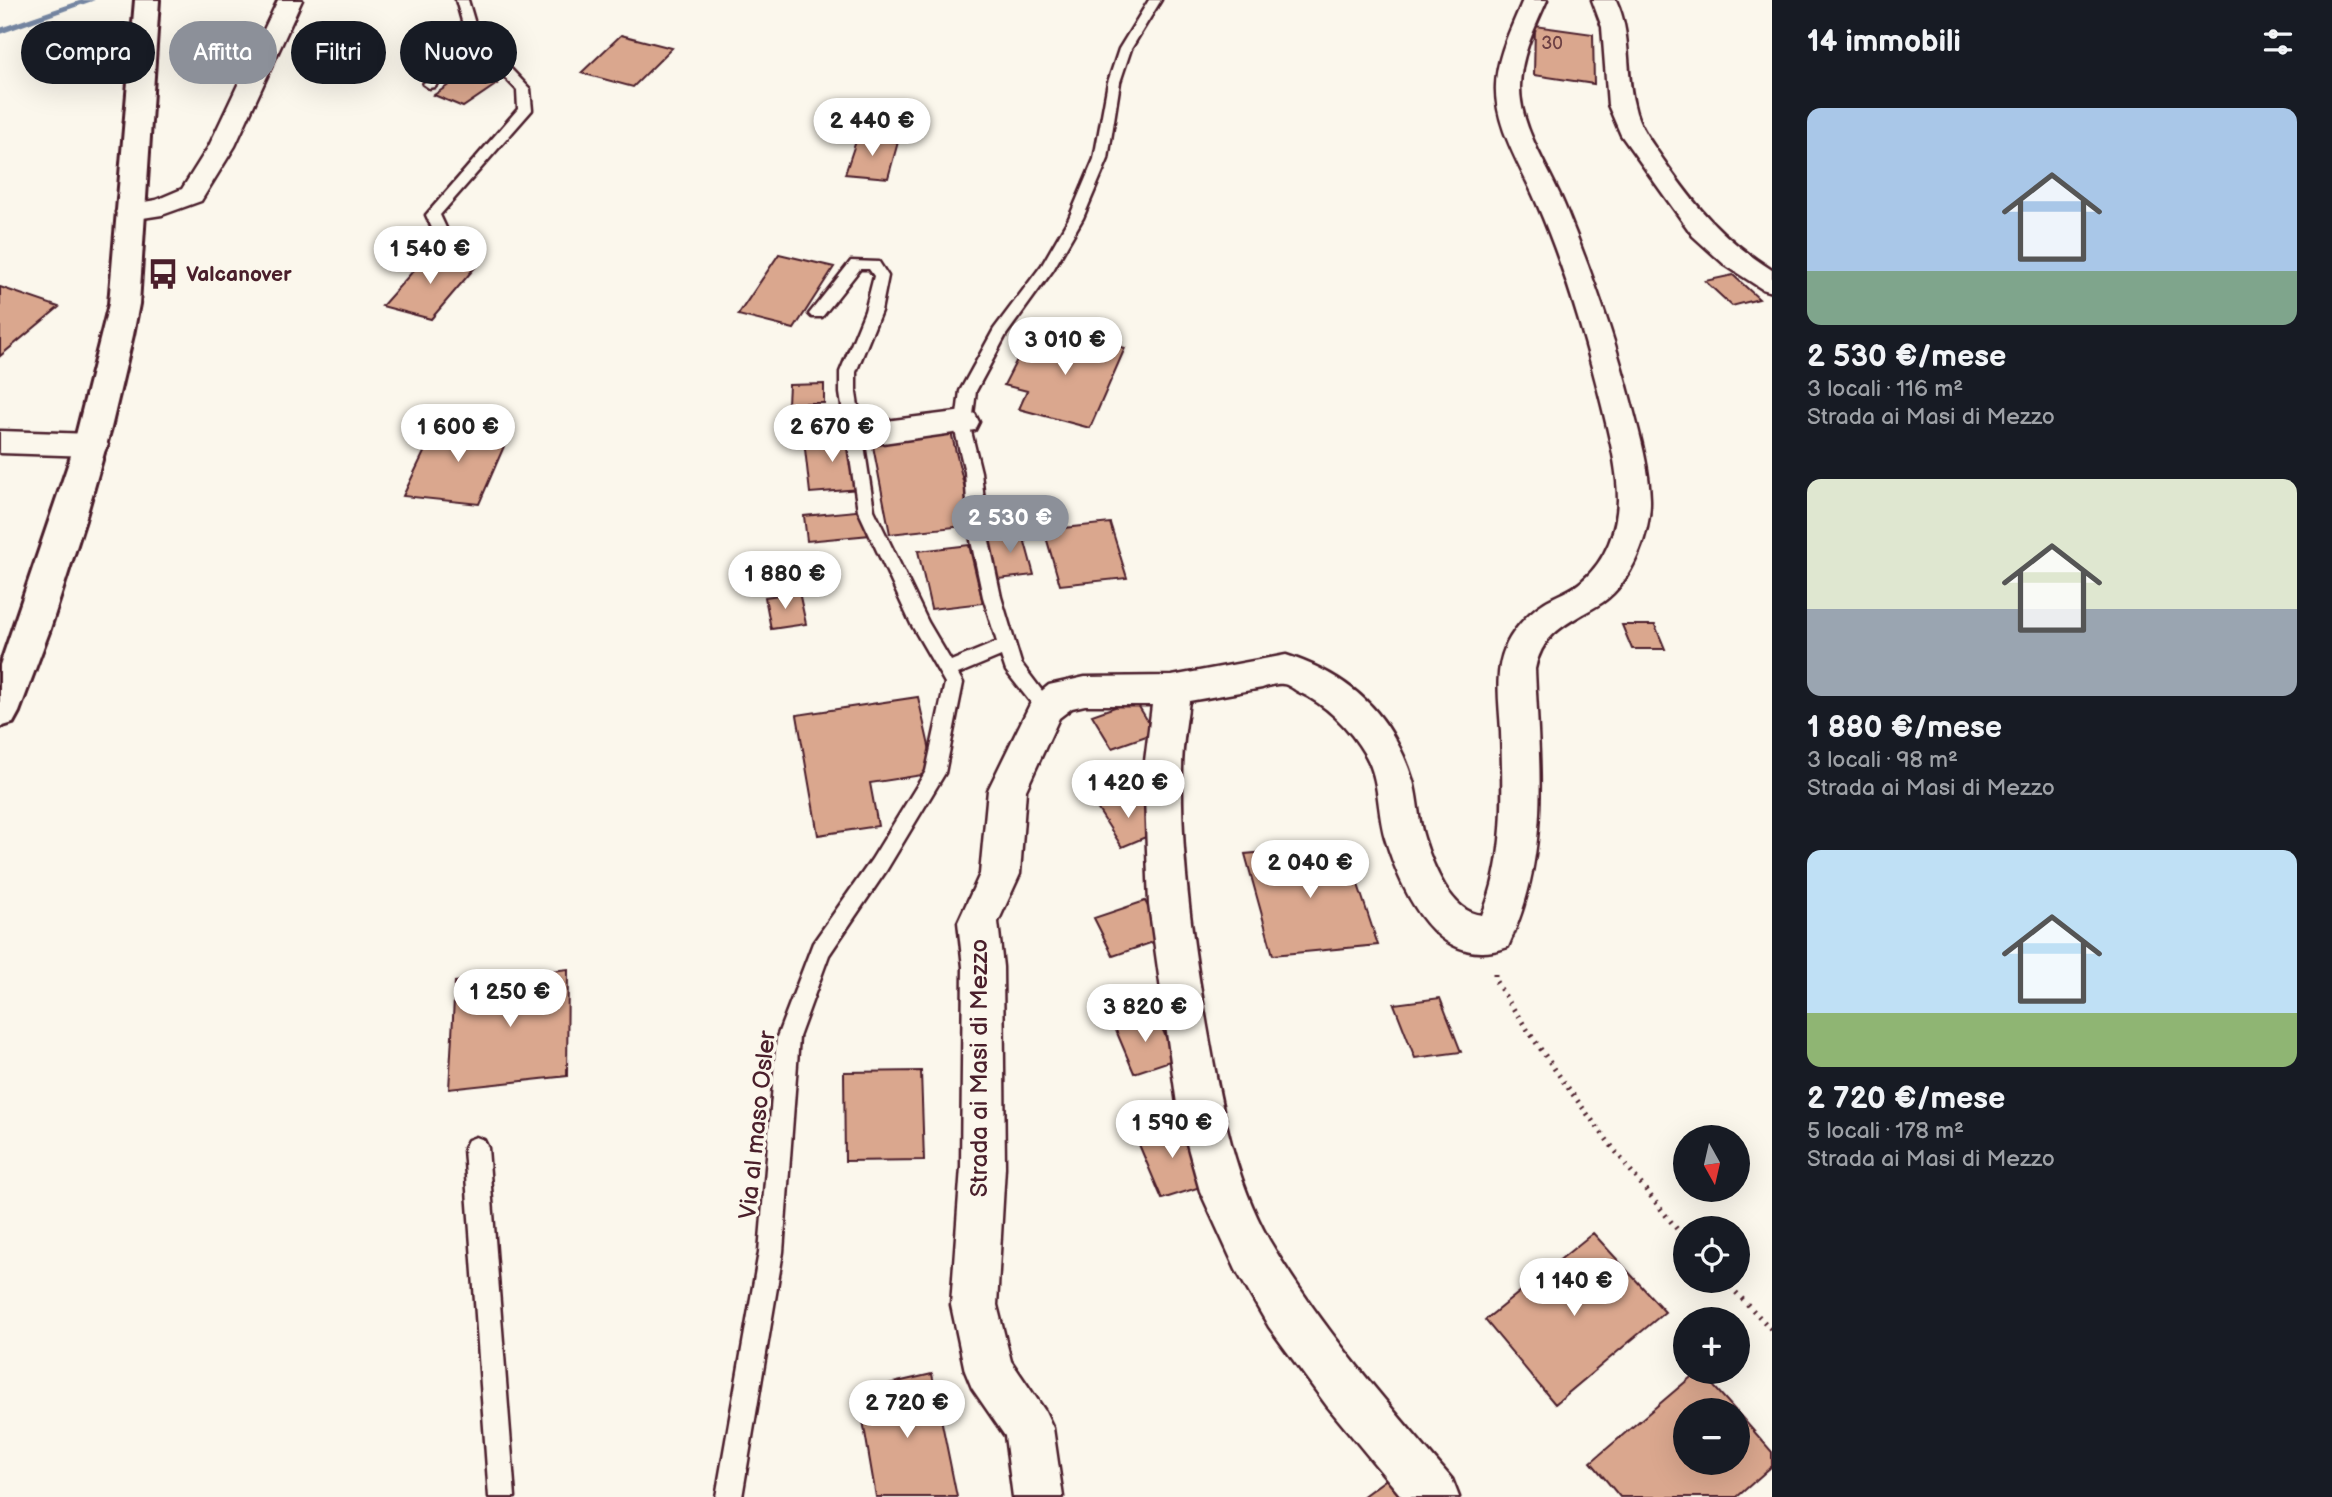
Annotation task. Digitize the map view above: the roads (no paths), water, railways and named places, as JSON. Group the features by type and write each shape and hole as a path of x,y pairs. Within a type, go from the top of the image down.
{"main road":[{"path":"0,712 22,659 92,445 124,304 147,0"}],"street":[{"path":"131,212 162,207 191,195 222,146 290,0"},
{"path":"1046,708 1062,695 1085,691 1172,690 1286,669 1324,687 1346,702 1382,749 1394,780 1404,837 1422,882 1441,912 1464,932 1493,934 1511,888 1522,806 1517,669 1521,650 1552,614 1594,590 1618,563 1630,531 1634,500 1629,454 1599,334 1560,227 1510,112 1508,85 1514,50 1535,0"},
{"path":"1604,0 1614,18 1617,36 1617,85 1621,109 1640,145 1687,213 1702,229 1722,249 1772,283"},
{"path":"854,436 964,422"},
{"path":"0,442 92,445"},
{"path":"1172,690 1163,769 1168,905 1200,1111 1222,1191 1252,1255 1286,1310 1344,1389 1434,1497"},
{"name":"Strada ai Masi di Mezzo","path":"1038,1497 1028,1428 989,1371 974,1305 983,1167 984,967 978,922 1000,874 1007,790 1046,708"}],"lane":[{"path":"462,0 468,21"},
{"path":"1046,708 1013,666 992,597 978,531 973,472 963,431 968,391 999,333 1048,267 1076,218 1101,159 1114,82 1125,49 1154,0"},
{"path":"445,242 433,215 525,110 523,89 517,83"},
{"name":"Via al maso Osler","path":"729,1497 771,1252 788,1037 820,950 879,865 935,773 954,683 920,624 866,510 848,393 848,372 873,311 881,276 874,265 856,264 817,314"},
{"path":"947,671 1007,646"},
{"path":"476,1149 502,1497"}],"waterway":[{"path":"0,31 91,0"}],"place":[{"name":"Valcanover","path":"163,274"}]}
